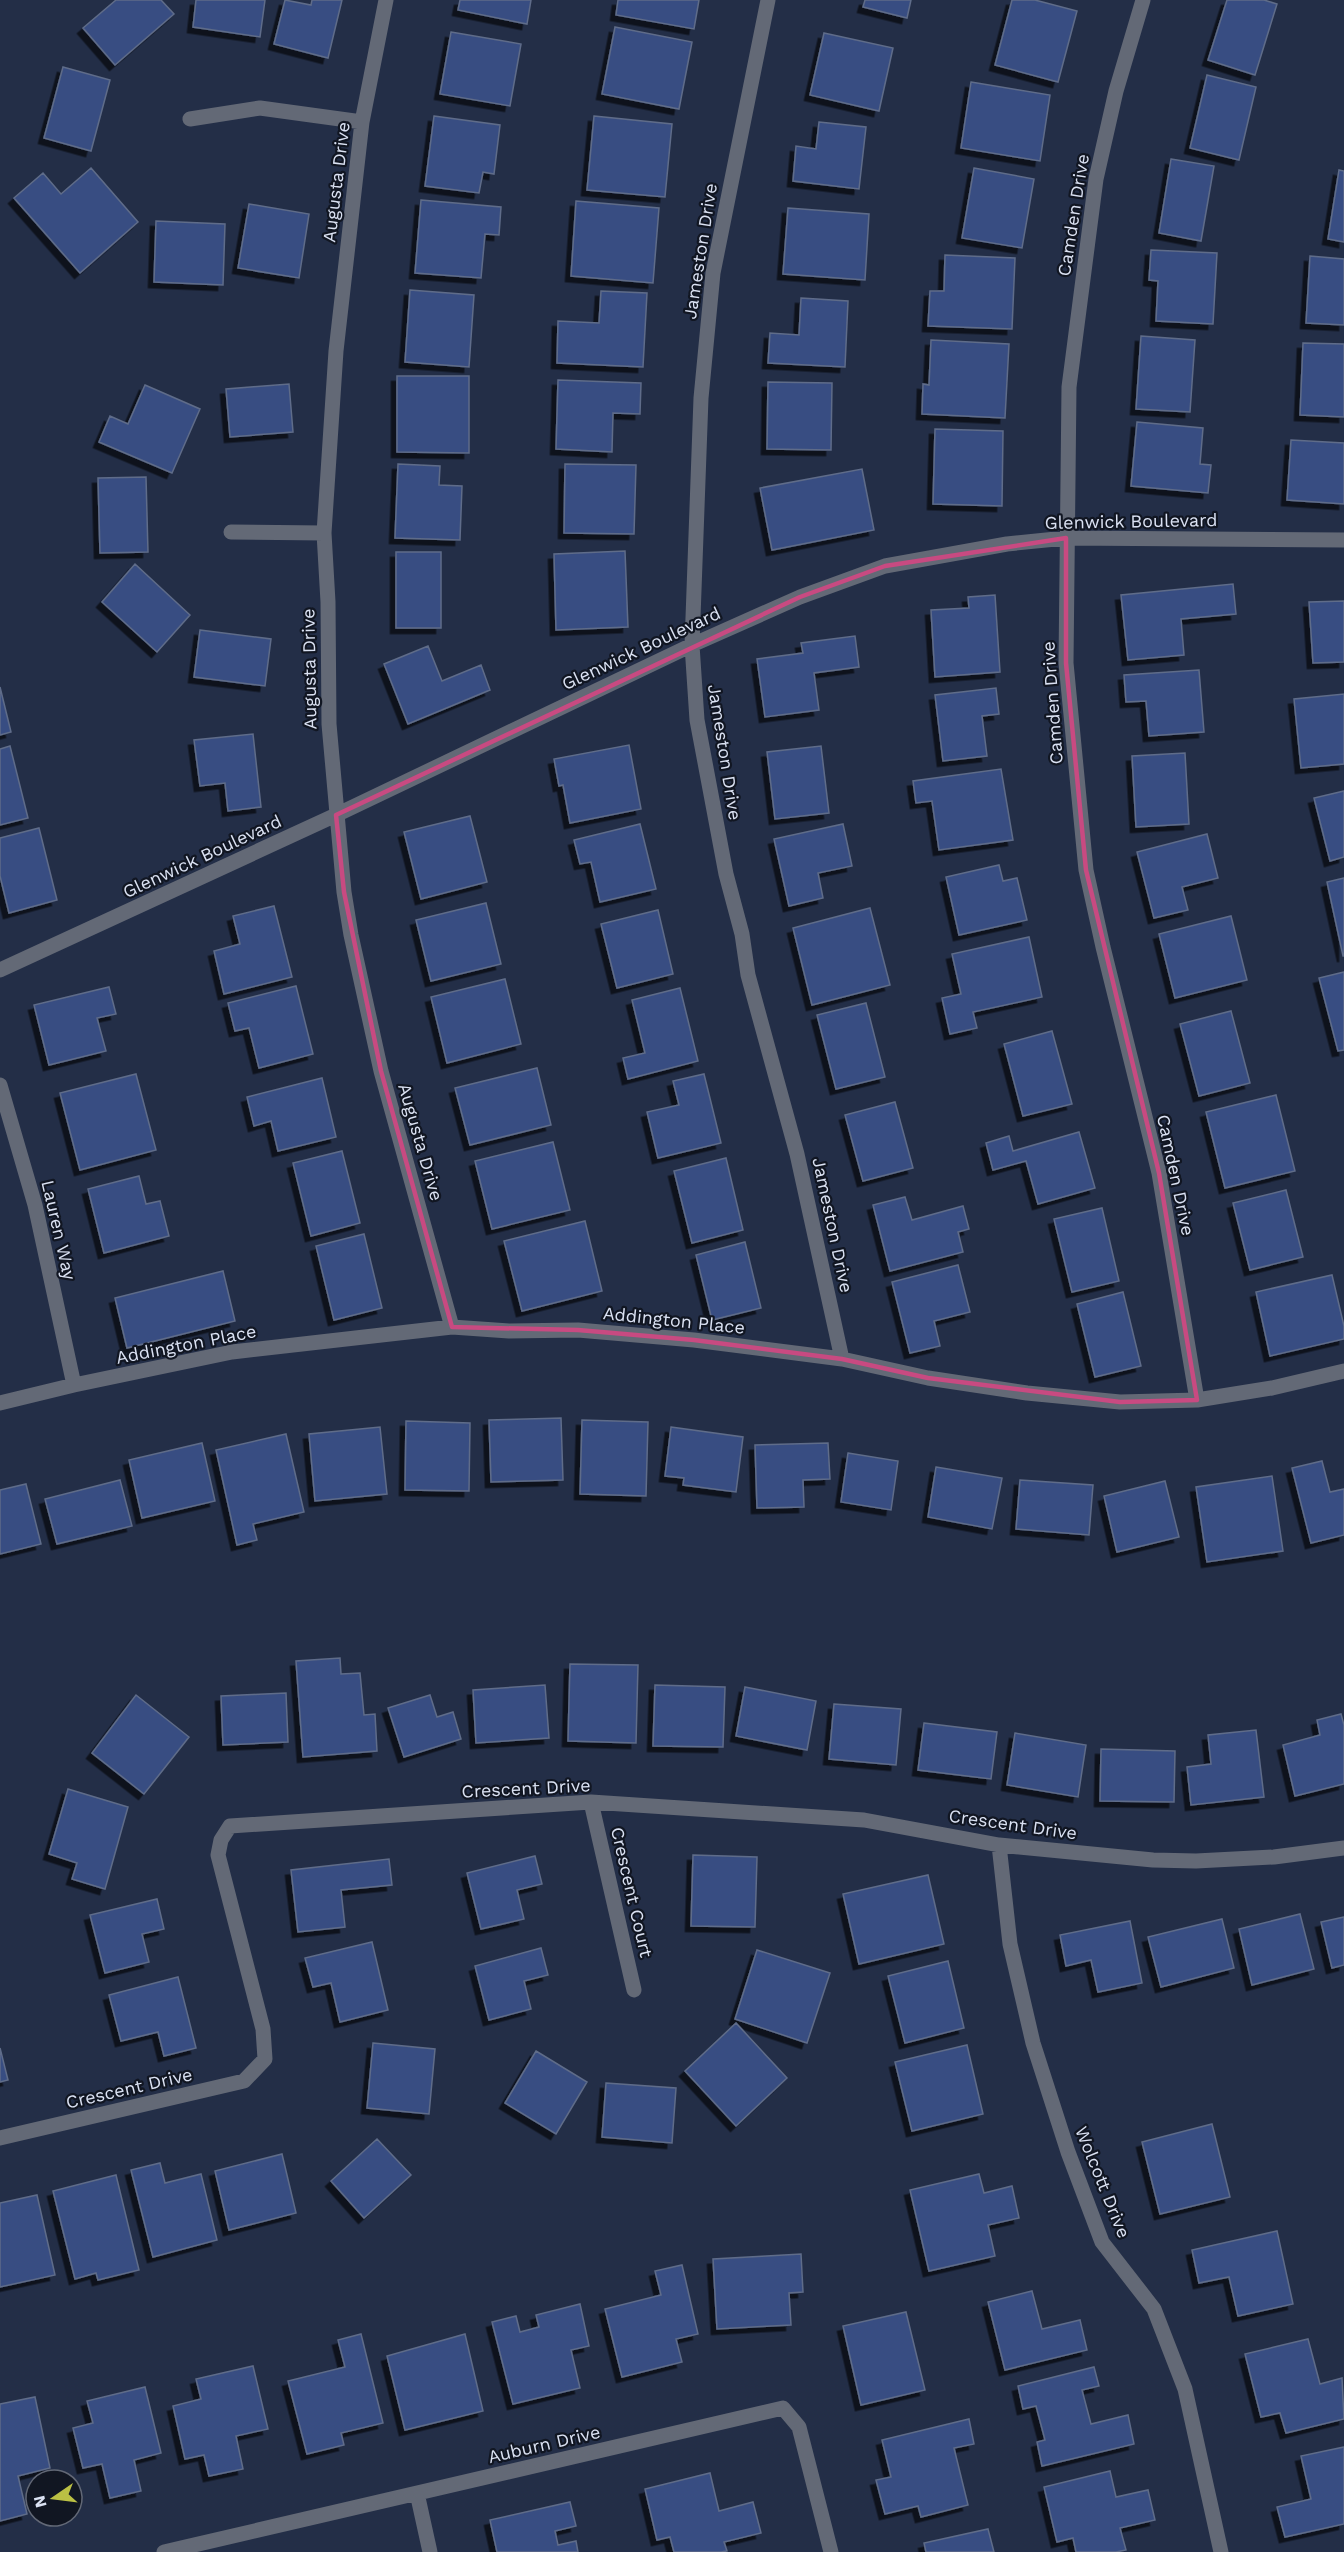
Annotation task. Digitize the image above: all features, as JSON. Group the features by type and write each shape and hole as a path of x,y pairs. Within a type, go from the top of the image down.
{"street":[{"name":"Augusta Drive","path":"386,0 362,122 336,351 324,533 328,602 329,724 344,892 381,1071 452,1327"},
{"name":"Jameston Drive","path":"768,0 713,273 701,398 692,645 697,720 726,874 742,934 748,975 797,1154 842,1359"},
{"name":"Camden Drive","path":"1143,0 1116,91 1096,179 1069,387 1066,663 1086,870 1102,947 1159,1173 1197,1400"},
{"path":"190,119 260,108 362,122"},
{"path":"231,532 324,533"},
{"name":"Glenwick Boulevard","path":"0,970 336,815 692,645 800,597 885,566 1008,544 1066,538 1344,540"},
{"name":"Lauren Way","path":"0,1085 35,1205 74,1385"},
{"name":"Addington Place","path":"0,1403 232,1352 452,1327 509,1331 578,1330 694,1340 842,1359 928,1378 1027,1393 1120,1402 1197,1400 1272,1388 1344,1371"},
{"name":"Crescent Drive","path":"0,2138 244,2081 266,2059 263,2030 218,1855 221,1840 230,1826 591,1802 864,1820 999,1845 1153,1860 1196,1861 1274,1857 1344,1848"},
{"name":"Crescent Court","path":"591,1802 634,1990"},
{"name":"Wolcott Drive","path":"999,1845 1011,1944 1033,2043 1068,2152 1102,2242 1154,2309 1185,2389 1221,2552"},
{"name":"Auburn Drive","path":"164,2552 783,2408 799,2427 831,2552"},
{"path":"417,2493 430,2552"}],"highlighted area":[{"path":"1066,538 1066,663 1086,870 1159,1173 1197,1400 1120,1402 928,1378 842,1359 694,1340 578,1330 452,1327 381,1071 344,892 336,815 800,597 885,566"}],"building":[{"path":"116,0 161,0 174,14 115,65 83,28"},
{"path":"196,0 265,0 260,37 193,27"},
{"path":"285,0 311,5 312,0 342,0 328,58 274,44"},
{"path":"460,0 531,0 527,24 458,10"},
{"path":"618,0 699,0 694,29 616,15"},
{"path":"865,0 911,0 907,18 863,7"},
{"path":"1012,0 1035,0 1077,11 1058,82 995,65"},
{"path":"1227,0 1264,0 1277,4 1255,75 1208,60"},
{"path":"615,27 692,42 679,109 602,94"},
{"path":"451,32 521,44 510,106 440,94"},
{"path":"824,33 893,48 879,111 810,95"},
{"path":"63,67 110,80 91,151 44,138"},
{"path":"1207,75 1256,87 1239,160 1190,148"},
{"path":"971,82 1050,95 1040,161 961,148"},
{"path":"434,116 500,125 494,174 483,172 479,193 425,186"},
{"path":"594,116 672,124 665,197 587,190"},
{"path":"819,122 866,127 859,189 793,181 796,146 816,149"},
{"path":"1171,159 1214,166 1201,241 1159,233"},
{"path":"91,168 138,222 80,273 14,198 43,173 61,194"},
{"path":"974,168 1034,179 1022,248 962,238"},
{"path":"1339,170 1344,171 1344,242 1328,239"},
{"path":"421,200 501,207 499,235 485,234 481,278 415,273"},
{"path":"576,201 659,208 653,283 571,276"},
{"path":"249,204 309,214 299,278 238,268"},
{"path":"788,208 869,214 865,280 783,274"},
{"path":"156,221 225,224 223,285 154,282"},
{"path":"1151,250 1217,253 1213,324 1156,321 1158,281 1149,280"},
{"path":"945,255 1015,258 1012,329 928,326 930,291 944,291"},
{"path":"1310,256 1344,259 1344,325 1306,323"},
{"path":"410,290 474,295 469,367 405,362"},
{"path":"601,291 647,293 643,367 557,363 558,321 599,323"},
{"path":"801,298 848,301 845,367 768,363 770,333 799,335"},
{"path":"1141,336 1195,340 1190,412 1136,409"},
{"path":"931,340 1009,344 1005,418 922,414 923,384 929,385"},
{"path":"1303,343 1344,344 1344,417 1300,415"},
{"path":"397,376 469,376 469,453 397,452"},
{"path":"558,380 641,383 640,414 613,413 612,452 556,449"},
{"path":"768,382 832,383 831,450 767,449"},
{"path":"289,384 293,432 230,437 226,389"},
{"path":"145,385 200,409 172,473 99,442 110,416 128,424"},
{"path":"1137,422 1203,428 1200,464 1211,465 1208,493 1131,486"},
{"path":"935,429 1003,431 1002,506 933,504"},
{"path":"1291,440 1344,443 1344,504 1287,500"},
{"path":"398,464 440,466 439,485 462,486 460,540 395,538"},
{"path":"565,464 636,465 634,534 564,533"},
{"path":"862,469 874,530 772,550 760,488"},
{"path":"146,477 148,552 100,553 98,478"},
{"path":"625,551 628,627 556,630 554,554"},
{"path":"396,552 441,552 441,628 396,628"},
{"path":"135,564 190,615 157,652 102,602"},
{"path":"1233,584 1236,614 1181,619 1184,655 1128,660 1121,595"},
{"path":"995,595 1000,672 935,677 931,610 969,608 968,597"},
{"path":"1344,601 1344,662 1313,663 1309,602"},
{"path":"200,630 271,639 265,686 194,677"},
{"path":"855,636 859,667 814,673 819,710 765,717 757,659 803,653 801,643"},
{"path":"428,646 442,681 481,665 490,690 408,724 384,664"},
{"path":"1199,670 1204,732 1149,736 1146,701 1126,702 1124,675"},
{"path":"0,687 11,732 0,735"},
{"path":"996,688 999,714 982,716 987,756 943,761 935,695"},
{"path":"1344,694 1344,764 1301,768 1294,699"},
{"path":"253,734 261,807 228,811 225,783 200,786 194,740"},
{"path":"629,745 641,809 570,823 563,785 559,786 554,759"},
{"path":"10,746 28,818 0,825 0,749"},
{"path":"821,746 829,813 775,819 767,752"},
{"path":"1185,753 1189,824 1136,827 1132,756"},
{"path":"1001,769 1013,840 939,850 932,801 916,803 913,781"},
{"path":"1344,791 1344,857 1330,861 1314,798"},
{"path":"470,816 487,882 421,899 404,832"},
{"path":"640,824 656,889 600,902 591,862 580,864 574,840"},
{"path":"843,824 852,866 818,873 823,898 789,906 774,839"},
{"path":"39,828 57,900 9,913 0,876 0,838"},
{"path":"1207,834 1218,878 1182,887 1188,910 1154,918 1137,852"},
{"path":"999,865 1003,881 1017,878 1027,920 959,935 946,877"},
{"path":"1344,878 1344,956 1343,956 1327,882"},
{"path":"486,903 501,964 431,981 416,920"},
{"path":"274,906 292,977 224,994 214,951 240,944 233,916"},
{"path":"870,908 890,985 812,1005 793,928"},
{"path":"658,910 673,974 617,988 601,924"},
{"path":"1231,916 1247,980 1175,998 1159,934"},
{"path":"1029,937 1042,997 973,1012 977,1028 950,1034 942,998 961,994 952,954"},
{"path":"1344,972 1344,1050 1338,1051 1319,978"},
{"path":"505,979 521,1044 447,1063 431,997"},
{"path":"296,986 313,1054 259,1068 249,1028 235,1031 228,1003"},
{"path":"109,987 116,1014 97,1018 106,1051 49,1065 34,1005"},
{"path":"680,988 698,1061 628,1079 623,1058 645,1053 632,1000"},
{"path":"866,1003 885,1077 836,1089 817,1015"},
{"path":"1231,1011 1250,1083 1199,1096 1180,1024"},
{"path":"1052,1031 1072,1104 1023,1116 1004,1044"},
{"path":"537,1068 551,1125 470,1145 455,1088"},
{"path":"136,1074 156,1150 80,1170 60,1093"},
{"path":"704,1074 721,1143 658,1158 647,1112 679,1105 673,1081"},
{"path":"322,1078 336,1137 278,1151 271,1121 254,1126 247,1097"},
{"path":"1276,1095 1295,1171 1225,1188 1206,1112"},
{"path":"895,1102 913,1168 863,1181 845,1115"},
{"path":"1079,1132 1095,1188 1038,1204 1026,1161 993,1170 986,1143 1009,1136 1013,1151"},
{"path":"553,1142 570,1210 492,1229 475,1161"},
{"path":"342,1151 360,1223 311,1236 293,1163"},
{"path":"726,1158 743,1230 692,1243 674,1171"},
{"path":"139,1176 146,1204 160,1201 169,1236 104,1253 88,1189"},
{"path":"1286,1190 1303,1257 1250,1270 1233,1203"},
{"path":"905,1197 912,1220 963,1206 969,1229 958,1232 963,1252 890,1271 873,1205"},
{"path":"1102,1208 1119,1281 1072,1292 1054,1219"},
{"path":"585,1221 602,1291 522,1311 504,1241"},
{"path":"364,1234 382,1308 334,1320 316,1246"},
{"path":"745,1242 761,1308 712,1320 696,1255"},
{"path":"958,1265 970,1312 934,1321 940,1346 910,1353 892,1282"},
{"path":"223,1271 235,1321 127,1348 115,1298"},
{"path":"1332,1275 1344,1326 1344,1339 1270,1356 1256,1292"},
{"path":"1123,1292 1141,1366 1095,1377 1077,1304"},
{"path":"561,1418 563,1480 491,1482 489,1420"},
{"path":"582,1420 648,1422 646,1496 580,1494"},
{"path":"406,1421 470,1423 469,1491 405,1490"},
{"path":"380,1427 387,1494 315,1501 309,1434"},
{"path":"671,1427 743,1437 736,1492 683,1485 684,1478 665,1476"},
{"path":"286,1434 304,1512 253,1524 257,1540 237,1545 216,1450"},
{"path":"202,1443 215,1501 142,1518 129,1460"},
{"path":"828,1443 830,1479 803,1480 804,1507 757,1508 755,1445"},
{"path":"848,1453 898,1461 891,1510 841,1502"},
{"path":"1322,1461 1330,1492 1344,1489 1344,1535 1311,1543 1292,1468"},
{"path":"936,1467 1002,1478 992,1529 928,1517"},
{"path":"1272,1476 1283,1551 1207,1562 1196,1487"},
{"path":"120,1480 132,1526 57,1544 45,1499"},
{"path":"1020,1480 1093,1485 1089,1535 1016,1529"},
{"path":"1165,1481 1179,1537 1117,1552 1104,1496"},
{"path":"26,1484 41,1544 0,1554 0,1490"},
{"path":"340,1658 341,1674 360,1673 364,1715 375,1714 377,1751 303,1757 296,1661"},
{"path":"570,1664 638,1665 636,1743 568,1741"},
{"path":"545,1685 549,1738 476,1743 473,1690"},
{"path":"655,1685 725,1687 723,1747 653,1746"},
{"path":"745,1687 816,1701 807,1750 736,1736"},
{"path":"286,1693 288,1742 223,1745 221,1696"},
{"path":"136,1695 189,1737 144,1794 92,1753"},
{"path":"430,1695 437,1717 453,1712 461,1739 404,1757 388,1708"},
{"path":"834,1704 901,1709 896,1765 829,1759"},
{"path":"1341,1714 1344,1725 1344,1784 1295,1796 1283,1745 1320,1735 1317,1720"},
{"path":"924,1723 997,1732 991,1779 918,1770"},
{"path":"1256,1730 1264,1797 1191,1805 1187,1767 1211,1764 1208,1735"},
{"path":"1015,1733 1086,1745 1078,1797 1007,1785"},
{"path":"1101,1749 1175,1751 1174,1802 1100,1801"},
{"path":"68,1789 128,1807 105,1889 72,1879 77,1863 49,1854"},
{"path":"693,1855 757,1857 755,1927 691,1926"},
{"path":"535,1856 542,1884 517,1890 524,1919 481,1929 467,1873"},
{"path":"389,1859 392,1885 341,1890 345,1927 298,1932 291,1870"},
{"path":"928,1875 944,1944 859,1964 843,1894"},
{"path":"157,1899 164,1929 142,1934 149,1962 105,1973 90,1915"},
{"path":"1300,1914 1314,1969 1252,1985 1239,1929"},
{"path":"1344,1917 1344,1965 1332,1968 1321,1922"},
{"path":"1222,1919 1234,1968 1161,1987 1148,1937"},
{"path":"1130,1921 1142,1983 1098,1992 1091,1960 1066,1966 1060,1935"},
{"path":"372,1942 388,2010 340,2022 331,1983 313,1987 305,1958"},
{"path":"541,1948 548,1975 524,1981 531,2009 489,2020 475,1966"},
{"path":"757,1950 830,1973 807,2043 735,2019"},
{"path":"948,1961 964,2028 905,2043 888,1976"},
{"path":"178,1977 196,2048 164,2056 158,2032 121,2041 109,1995"},
{"path":"736,2023 787,2078 736,2126 685,2071"},
{"path":"373,2043 435,2049 429,2114 367,2108"},
{"path":"967,2045 983,2114 912,2131 895,2062"},
{"path":"0,2048 8,2080 0,2082"},
{"path":"536,2051 587,2082 556,2134 505,2103"},
{"path":"606,2083 676,2088 672,2143 602,2137"},
{"path":"1212,2124 1230,2197 1160,2214 1142,2142"},
{"path":"377,2139 411,2175 364,2218 331,2181"},
{"path":"282,2154 296,2213 229,2230 215,2171"},
{"path":"160,2163 165,2183 201,2174 217,2240 153,2257 131,2170"},
{"path":"979,2174 984,2193 1012,2186 1019,2218 988,2225 995,2256 929,2271 910,2190"},
{"path":"116,2175 139,2270 98,2280 96,2273 75,2279 53,2191"},
{"path":"37,2195 55,2275 0,2287 0,2203"},
{"path":"1277,2231 1293,2304 1238,2316 1229,2277 1199,2283 1192,2250"},
{"path":"801,2254 803,2292 789,2293 791,2325 717,2329 713,2259"},
{"path":"682,2265 698,2334 676,2339 682,2362 622,2377 605,2309 661,2295 655,2271"},
{"path":"1032,2291 1042,2329 1080,2320 1087,2350 1005,2370 988,2302"},
{"path":"580,2304 589,2346 571,2350 580,2388 513,2404 492,2322 516,2316 520,2332 539,2327 536,2315"},
{"path":"906,2312 925,2390 861,2405 843,2326"},
{"path":"361,2334 383,2423 341,2433 344,2445 307,2454 288,2381 345,2367 338,2340"},
{"path":"465,2334 483,2411 405,2430 387,2356"},
{"path":"1308,2339 1320,2384 1342,2378 1344,2419 1286,2433 1280,2413 1261,2417 1245,2354"},
{"path":"253,2366 268,2429 236,2436 243,2469 209,2476 204,2455 185,2459 173,2406 201,2399 196,2379"},
{"path":"1094,2367 1099,2386 1082,2390 1091,2424 1128,2415 1134,2444 1042,2466 1037,2442 1045,2440 1036,2406 1023,2409 1018,2386"},
{"path":"145,2387 161,2453 134,2460 141,2491 110,2498 102,2464 83,2468 73,2428 93,2423 87,2401"},
{"path":"35,2397 50,2468 24,2468 24,2474 18,2476 24,2501 24,2515 0,2521 0,2404"},
{"path":"969,2419 974,2444 954,2448 968,2505 921,2517 918,2506 885,2514 876,2480 891,2477 882,2440"},
{"path":"1344,2447 1344,2524 1285,2537 1277,2507 1311,2499 1301,2456"},
{"path":"1110,2471 1116,2497 1148,2490 1155,2520 1120,2528 1126,2550 1076,2552 1073,2538 1057,2542 1044,2487"},
{"path":"710,2473 719,2511 753,2502 761,2533 724,2542 727,2551 674,2552 670,2537 657,2540 645,2489"},
{"path":"570,2502 576,2526 555,2531 558,2545 576,2541 578,2552 497,2552 490,2520"},
{"path":"988,2529 994,2552 926,2552 924,2543"}]}
